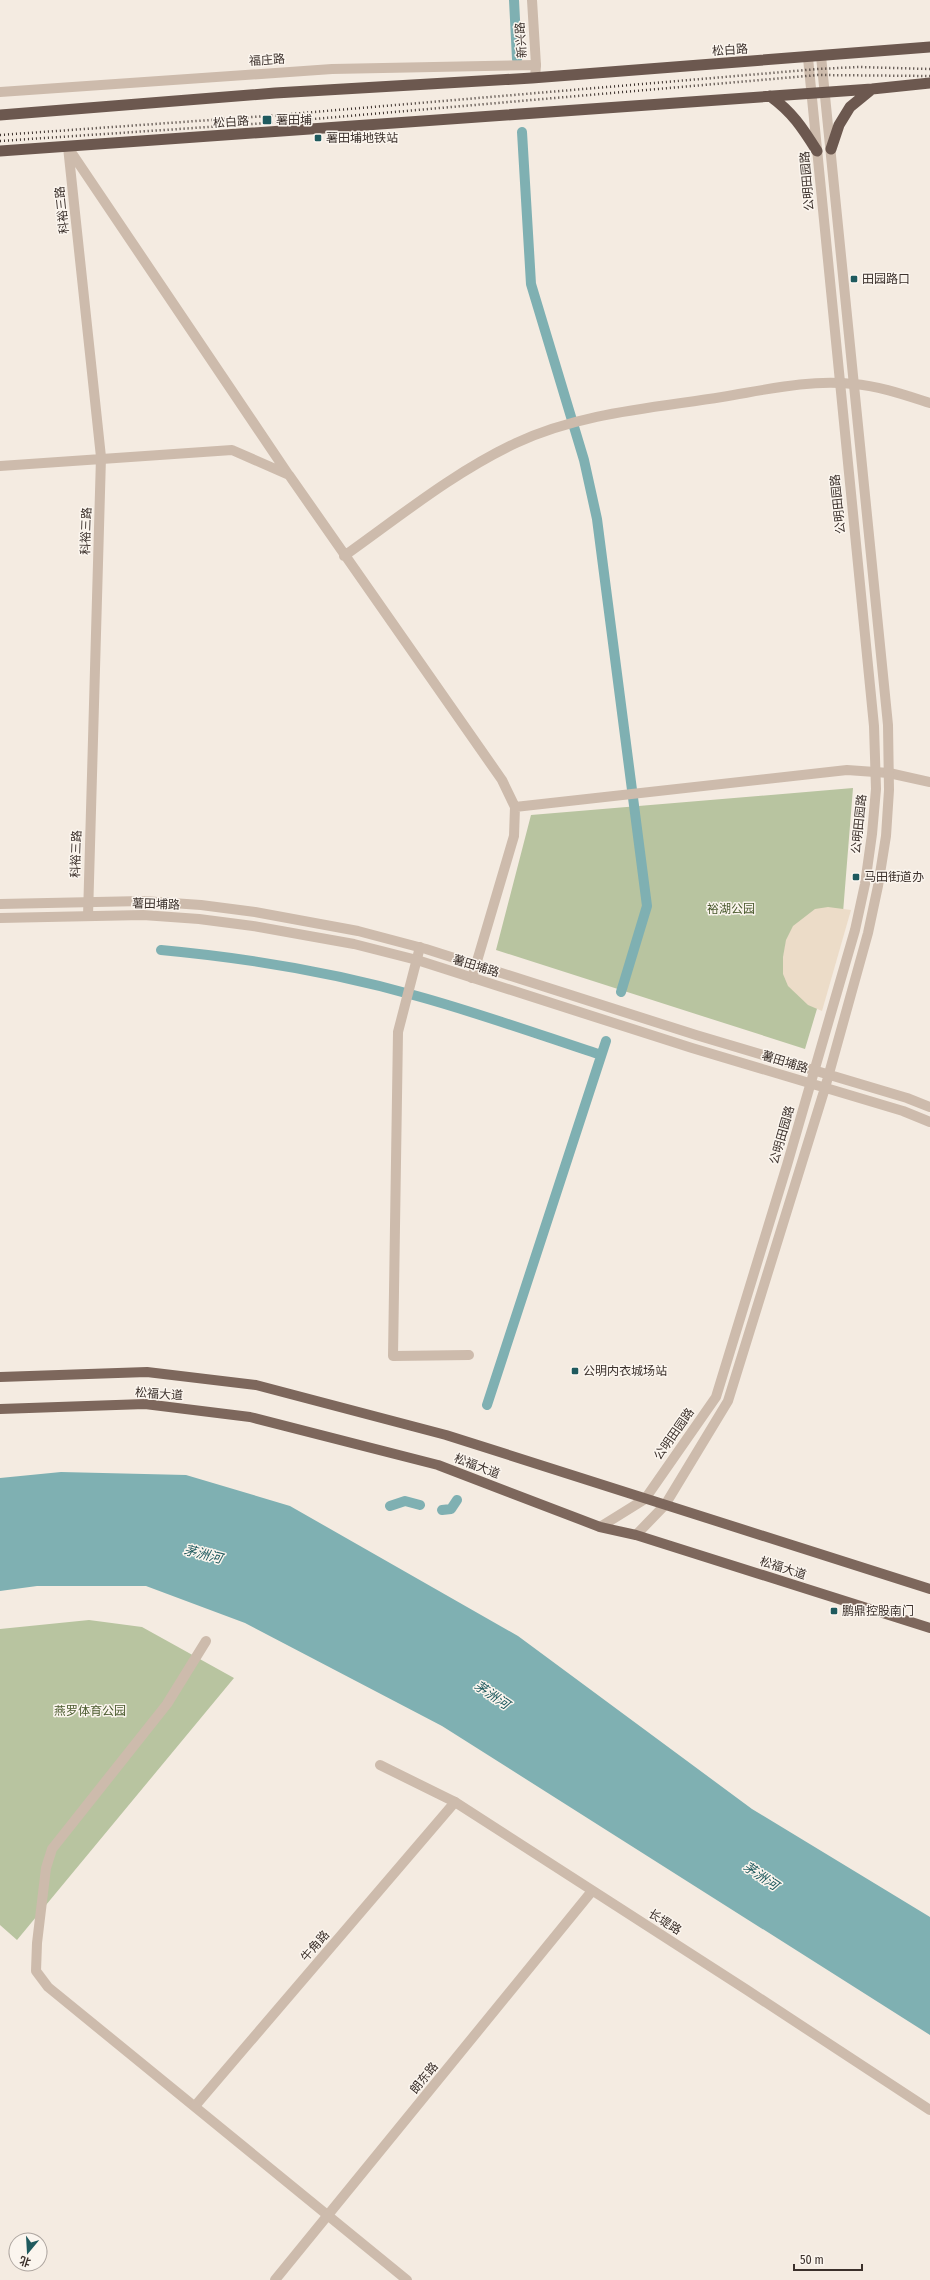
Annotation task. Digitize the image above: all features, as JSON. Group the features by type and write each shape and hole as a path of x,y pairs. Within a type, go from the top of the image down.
{"highway":[{"name":"松白路","path":"0,116 275,92 534,78 808,58 930,47"},
{"path":"770,96 825,93 930,83"},
{"path":"831,149 839,126 850,107 872,89"},
{"name":"松白路","path":"0,151 770,96"},
{"path":"770,96 788,109 800,124 817,151"}],"main road":[{"name":"松福大道","path":"0,1377 147,1372 256,1386 446,1435 930,1589"},
{"name":"松福大道","path":"0,1409 146,1404 250,1417 438,1465 600,1527 636,1535 930,1628"}],"street":[{"name":"新兴路","path":"532,0 536,65 534,78"},
{"path":"636,1535 665,1505 728,1401 829,1074 868,933 878,886 886,836 889,773 888,725 821,56"},
{"name":"公明田园路","path":"600,1527 645,1499 716,1397 811,1084 854,930 865,884 872,834 876,772 874,726 808,58"},
{"name":"福庄路","path":"0,92 332,69 536,65"},
{"path":"68,147 344,556 502,780 515,807 514,836 472,978"},
{"name":"科裕三路","path":"68,147 101,459 88,916"},
{"path":"344,556 471,467 515,444 549,429 587,418 804,384 854,384 894,391 930,403"},
{"path":"0,466 232,450 289,475"},
{"path":"515,807 847,770 889,773 930,782"},
{"name":"薯田埔路","path":"0,904 144,901 201,905 255,912 358,931 477,964 930,1107"},
{"name":"薯田埔路","path":"0,918 143,915 253,926 354,944 416,960 811,1084 903,1111 930,1122"},
{"path":"420,947 398,1032 393,1356 469,1355"},
{"path":"206,1641 167,1704 52,1849 46,1868 37,1943 36,1971 48,1987 407,2280"},
{"name":"长堤路","path":"380,1765 455,1802 930,2110"},
{"name":"牛角路","path":"195,2106 455,1802"},
{"name":"朗东路","path":"275,2280 592,1891"}],"green space":[{"name":"裕湖公园","path":"853,788 842,925 805,1049 496,950 531,815"},
{"name":"燕罗体育公园","path":"89,1620 142,1627 234,1678 17,1940 0,1925 0,1629"}],"shaded area":[{"path":"828,907 851,910 822,1011 808,1005 788,986 783,974 783,957 786,940 793,926 815,909"}],"water":[{"name":"茅洲河","path":"61,1472 186,1475 290,1506 518,1636 752,1809 930,1917 930,2035 442,1726 245,1623 146,1586 37,1586 0,1591 0,1478"}],"waterway":[{"path":"514,0 517,59"},
{"path":"522,132 531,284 584,460 597,519 647,906 621,992"},
{"path":"161,950 225,957 290,967 385,987 509,1024 601,1055"},
{"path":"487,1405 606,1041"},
{"path":"442,1510 451,1509 457,1500"},
{"path":"390,1506 405,1501 420,1505"}],"railway":[{"path":"0,135 267,116 818,69 859,67 930,69"},
{"path":"0,141 268,123 818,75 930,76"}],"place":[{"name":"薯田埔","path":"267,120"},
{"name":"薯田埔地铁站","path":"318,138"},
{"name":"田园路口","path":"854,279"},
{"name":"马田街道办","path":"856,877"},
{"name":"公明内衣城场站","path":"575,1371"},
{"name":"鹏鼎控股南门","path":"834,1611"}]}
